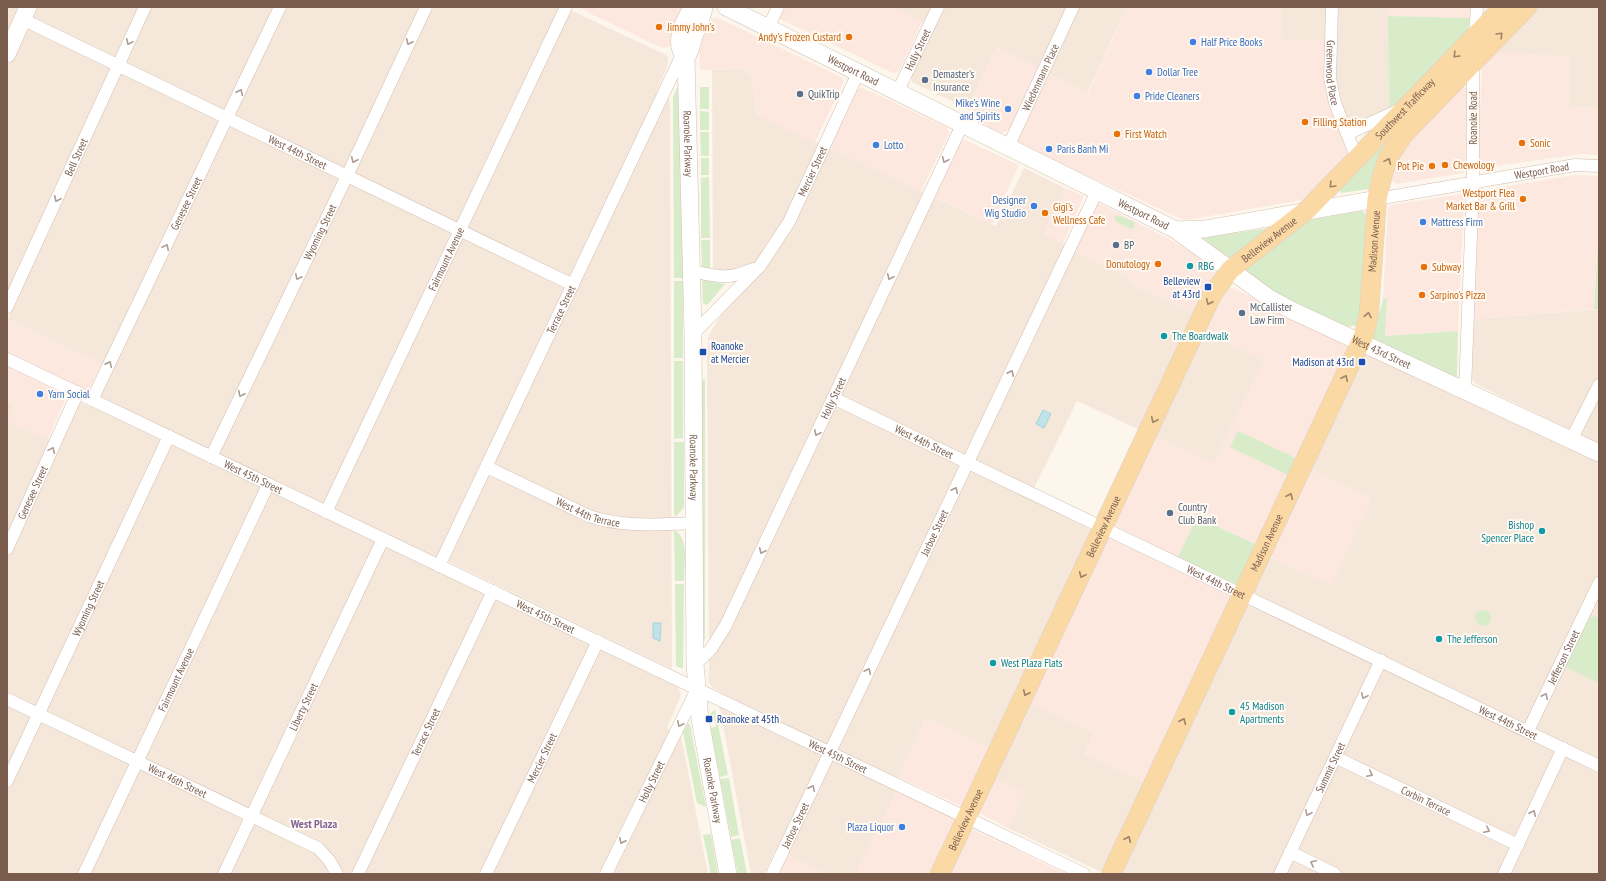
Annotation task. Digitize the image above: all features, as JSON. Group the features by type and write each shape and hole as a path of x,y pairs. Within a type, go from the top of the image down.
{"main road":[{"name":"Southwest Trafficway","path":"1307,210 1503,7"},
{"name":"Southwest Trafficway","path":"1377,199 1388,158 1404,134 1527,7"},
{"name":"Madison Avenue","path":"1111,874 1244,595 1361,342 1369,313 1377,199"},
{"name":"Belleview Avenue","path":"940,874 1212,295 1230,270 1307,210"}],"street":[{"name":"Bell Street","path":"7,307 145,7"},
{"name":"Genesee Street","path":"92,400 280,7"},
{"name":"Wyoming Street","path":"211,457 347,176 426,7"},
{"name":"Fairmount Avenue","path":"326,512 566,7"},
{"name":"Roanoke Parkway","path":"693,7 683,25 679,39 680,47 686,58 692,270 696,523 695,665 700,719 728,874"},
{"name":"Roanoke Parkway","path":"686,58 691,51 695,32 704,15 704,7"},
{"name":"Westport Road","path":"726,7 1176,230 1205,229 1307,210 1575,165 1599,166"},
{"path":"768,28 778,7"},
{"name":"Holly Street","path":"898,93 938,7"},
{"name":"Wiedenmann Place","path":"1008,147 1073,7"},
{"name":"Greenwood Place","path":"1332,7 1330,78 1335,103 1357,159"},
{"path":"1475,35 1477,7"},
{"name":"West 44th Street","path":"25,13 118,66 573,285"},
{"path":"7,54 25,13"},
{"name":"Terrace Street","path":"439,566 488,466 680,59 686,58"},
{"name":"Roanoke Road","path":"1465,390 1473,182 1473,62"},
{"name":"Mercier Street","path":"693,334 760,266 789,222 858,73"},
{"path":"1347,134 1408,106"},
{"name":"Holly Street","path":"695,665 711,650 726,626 962,125"},
{"name":"Jarboe Street","path":"772,874 1097,191"},
{"name":"West 43rd Street","path":"1176,230 1269,298 1599,453"},
{"path":"692,270 725,277 735,277 760,266"},
{"name":"West 45th Street","path":"7,359 1084,874"},
{"path":"1571,440 1599,385"},
{"name":"Genesee Street","path":"7,549 78,392"},
{"name":"West 44th Street","path":"833,398 1599,766"},
{"name":"Wyoming Street","path":"7,781 169,436"},
{"name":"West 44th Terrace","path":"488,466 589,516 606,522 629,525 696,523"},
{"name":"Fairmount Avenue","path":"84,874 139,761 268,485"},
{"name":"Liberty Street","path":"224,874 383,539"},
{"name":"Jefferson Street","path":"1528,731 1594,608 1599,583"},
{"name":"Terrace Street","path":"358,874 492,591"},
{"name":"Mercier Street","path":"486,874 598,641"},
{"name":"Summit Street","path":"1280,874 1381,660"},
{"name":"Holly Street","path":"606,874 697,689"},
{"name":"West 46th Street","path":"7,698 318,848 329,860 337,874"},
{"path":"1504,874 1563,748"},
{"name":"Corbin Terrace","path":"1335,757 1518,845"},
{"path":"1290,852 1335,874"}],"shaded area":[{"path":"7,7 20,7 7,37"},
{"path":"32,7 564,7 668,56 668,65 656,93 669,99 670,106 672,669 449,562 449,558 488,477 493,477 525,492 529,482 482,460 432,568 678,687 681,693 680,698 667,728 681,736 708,874 7,874 7,403 15,406 8,422 60,444 79,402 95,408 112,369 8,319 10,315 7,313 7,64"},
{"path":"580,7 682,7 683,10 675,28 670,47 662,48 593,15"},
{"path":"782,7 892,7 922,22 899,71 893,73 780,19 778,17"},
{"path":"892,7 1127,7 1087,93 996,47 968,109 912,82 911,73 933,28"},
{"path":"1127,7 1280,7 1283,40 1326,41 1339,128 1347,154 1346,159 1309,197 1302,200 1187,220 1177,217 1056,161 1017,141 1046,72 1088,93"},
{"path":"1280,7 1388,7 1389,110 1356,125 1347,121 1343,113 1335,80 1335,41 1283,40"},
{"path":"1388,7 1470,7 1470,18 1388,16"},
{"path":"1534,7 1599,7 1599,108 1569,107 1491,52"},
{"path":"718,18 843,78 843,83 815,142 756,114 752,77 744,69 700,70 699,41 705,25 712,19"},
{"path":"996,47 1038,68 1009,130 1001,133 991,129 968,109"},
{"path":"1491,52 1571,56 1569,107 1599,108 1599,155 1581,154 1481,168 1478,160 1482,64"},
{"path":"743,69 752,77 756,114 996,226 1024,168 1065,188 1044,234 1063,243 1073,251 1132,279 1130,284 1195,314 1190,326 1264,360 1214,464 1077,401 1029,498 1091,530 1094,733 1085,754 1144,782 1103,870 1099,871 1008,828 1024,793 995,779 1006,756 926,718 898,777 897,791 855,874 828,874 776,849 764,874 751,874 720,709 718,707 724,694 712,687 708,681 707,350 709,340 707,339 719,318 753,280 740,266 730,270 713,272 712,70"},
{"path":"1462,85 1467,89 1465,171 1463,173 1397,184 1391,180 1396,164 1405,145"},
{"path":"861,87 946,127 948,130 949,133 921,191 829,149 858,89"},
{"path":"961,140 965,140 1019,165 992,224 933,196"},
{"path":"1575,175 1599,176 1599,238 1594,309 1473,319 1479,192 1482,190"},
{"path":"1065,188 1082,195 1083,198 1063,243 1044,234"},
{"path":"1461,194 1464,195 1464,199 1458,331 1385,336 1387,300 1383,299 1388,208 1392,205"},
{"path":"1097,204 1101,204 1169,239 1215,266 1215,275 1195,314 1130,284 1132,279 1073,251"},
{"path":"1233,288 1352,346 1257,545 1197,517 1178,557 1115,525 1156,436 1214,464 1263,360 1205,333 1226,289"},
{"path":"1599,309 1599,444 1482,387 1475,383 1471,378 1473,319"},
{"path":"8,319 102,364 90,387 86,390 7,352"},
{"path":"1366,353 1599,461 1599,874 1116,874 1267,556 1331,585 1309,469"},
{"path":"7,366 67,395 48,439 8,422 15,406 7,403"},
{"path":"1309,469 1372,498 1331,585 1267,556"},
{"path":"1109,538 1231,597 1144,782 1084,754 1093,733 1030,703"},
{"path":"926,718 990,748 964,803 961,806 898,777"},
{"path":"995,779 1024,793 1008,828 980,813"},
{"path":"897,791 952,816 955,819 930,874 855,874"},
{"path":"974,830 1066,874 950,874 970,831"},
{"path":"786,854 828,874 777,874"}],"green space":[{"path":"1388,16 1470,18 1468,30 1401,103 1389,110"},
{"path":"678,86 682,92 683,278 674,278 673,97"},
{"path":"700,87 709,87 709,109 700,109"},
{"path":"700,111 709,112 709,130 700,130"},
{"path":"1404,121 1377,162 1369,189 1341,193 1339,188"},
{"path":"700,132 709,132 709,156 701,156"},
{"path":"701,158 709,158 709,175 701,175"},
{"path":"709,177 710,238 701,238 701,178"},
{"path":"1360,211 1364,212 1366,216 1362,305 1358,325 1346,327 1272,293 1246,273 1245,268 1309,220"},
{"path":"1117,215 1135,222 1134,228 1131,229 1116,222 1114,217"},
{"path":"1270,228 1230,259 1225,257 1201,238"},
{"path":"701,240 710,240 710,272 702,267"},
{"path":"1598,245 1599,309 1594,309"},
{"path":"702,280 725,284 706,305 703,303"},
{"path":"674,281 683,281 683,358 674,358"},
{"path":"1383,299 1387,299 1385,336 1458,331 1456,379 1374,341 1374,325"},
{"path":"674,361 683,361 683,438 674,439"},
{"path":"705,379 705,640 701,637 701,382"},
{"path":"1238,431 1298,459 1290,476 1230,447"},
{"path":"674,442 684,442 684,507 676,517 674,513"},
{"path":"1197,517 1257,545 1238,585 1178,557"},
{"path":"674,530 679,534 684,546 684,581 675,581"},
{"path":"675,584 684,584 683,669 676,666"},
{"path":"1483,610 1489,612 1491,618 1489,624 1483,626 1477,624 1475,618 1477,612"},
{"path":"1593,616 1599,618 1599,683 1564,666 1586,621"},
{"path":"715,709 728,775 720,777 710,728 716,727 714,718 711,718 710,714"},
{"path":"688,723 690,725 706,807 697,803 683,732"},
{"path":"729,778 739,835 731,837 720,779"},
{"path":"711,834 718,874 711,874 703,835"},
{"path":"740,838 747,874 738,874 731,840"}],"water":[{"path":"1043,410 1051,414 1044,428 1036,424"},
{"path":"653,623 661,623 660,641 653,638"}],"place":[{"name":"Jimmy John's","path":"659,27"},
{"name":"Andy's Frozen Custard","path":"849,37"},
{"name":"Half Price Books","path":"1193,42"},
{"name":"Dollar Tree","path":"1149,72"},
{"name":"Demaster's Insurance","path":"925,80"},
{"name":"QuikTrip","path":"800,94"},
{"name":"Pride Cleaners","path":"1137,96"},
{"name":"Mike's Wine and Spirits","path":"1008,109"},
{"name":"Filling Station","path":"1305,122"},
{"name":"First Watch","path":"1117,134"},
{"name":"Sonic","path":"1522,143"},
{"name":"Lotto","path":"876,145"},
{"name":"Paris Banh Mi","path":"1049,149"},
{"name":"Chewology","path":"1445,165"},
{"name":"Pot Pie","path":"1432,166"},
{"name":"Westport Flea Market Bar & Grill","path":"1523,199"},
{"name":"Designer Wig Studio","path":"1034,206"},
{"name":"Gigi's Wellness Cafe","path":"1045,213"},
{"name":"Mattress Firm","path":"1423,222"},
{"name":"BP","path":"1116,245"},
{"name":"Donutology","path":"1158,264"},
{"name":"RBG","path":"1190,266"},
{"name":"Subway","path":"1424,267"},
{"name":"Belleview at 43rd","path":"1208,287"},
{"name":"Sarpino's Pizza","path":"1422,295"},
{"name":"McCallister Law Firm","path":"1242,313"},
{"name":"The Boardwalk","path":"1164,336"},
{"name":"Roanoke at Mercier","path":"703,352"},
{"name":"Madison at 43rd","path":"1362,362"},
{"name":"Yarn Social","path":"40,394"},
{"name":"Country Club Bank","path":"1170,513"},
{"name":"Bishop Spencer Place","path":"1542,531"},
{"name":"The Jefferson","path":"1439,639"},
{"name":"West Plaza Flats","path":"993,663"},
{"name":"45 Madison Apartments","path":"1232,712"},
{"name":"Roanoke at 45th","path":"709,719"},
{"name":"Plaza Liquor","path":"902,827"}],"district":[{"name":"West Plaza","path":"314,823"}]}
